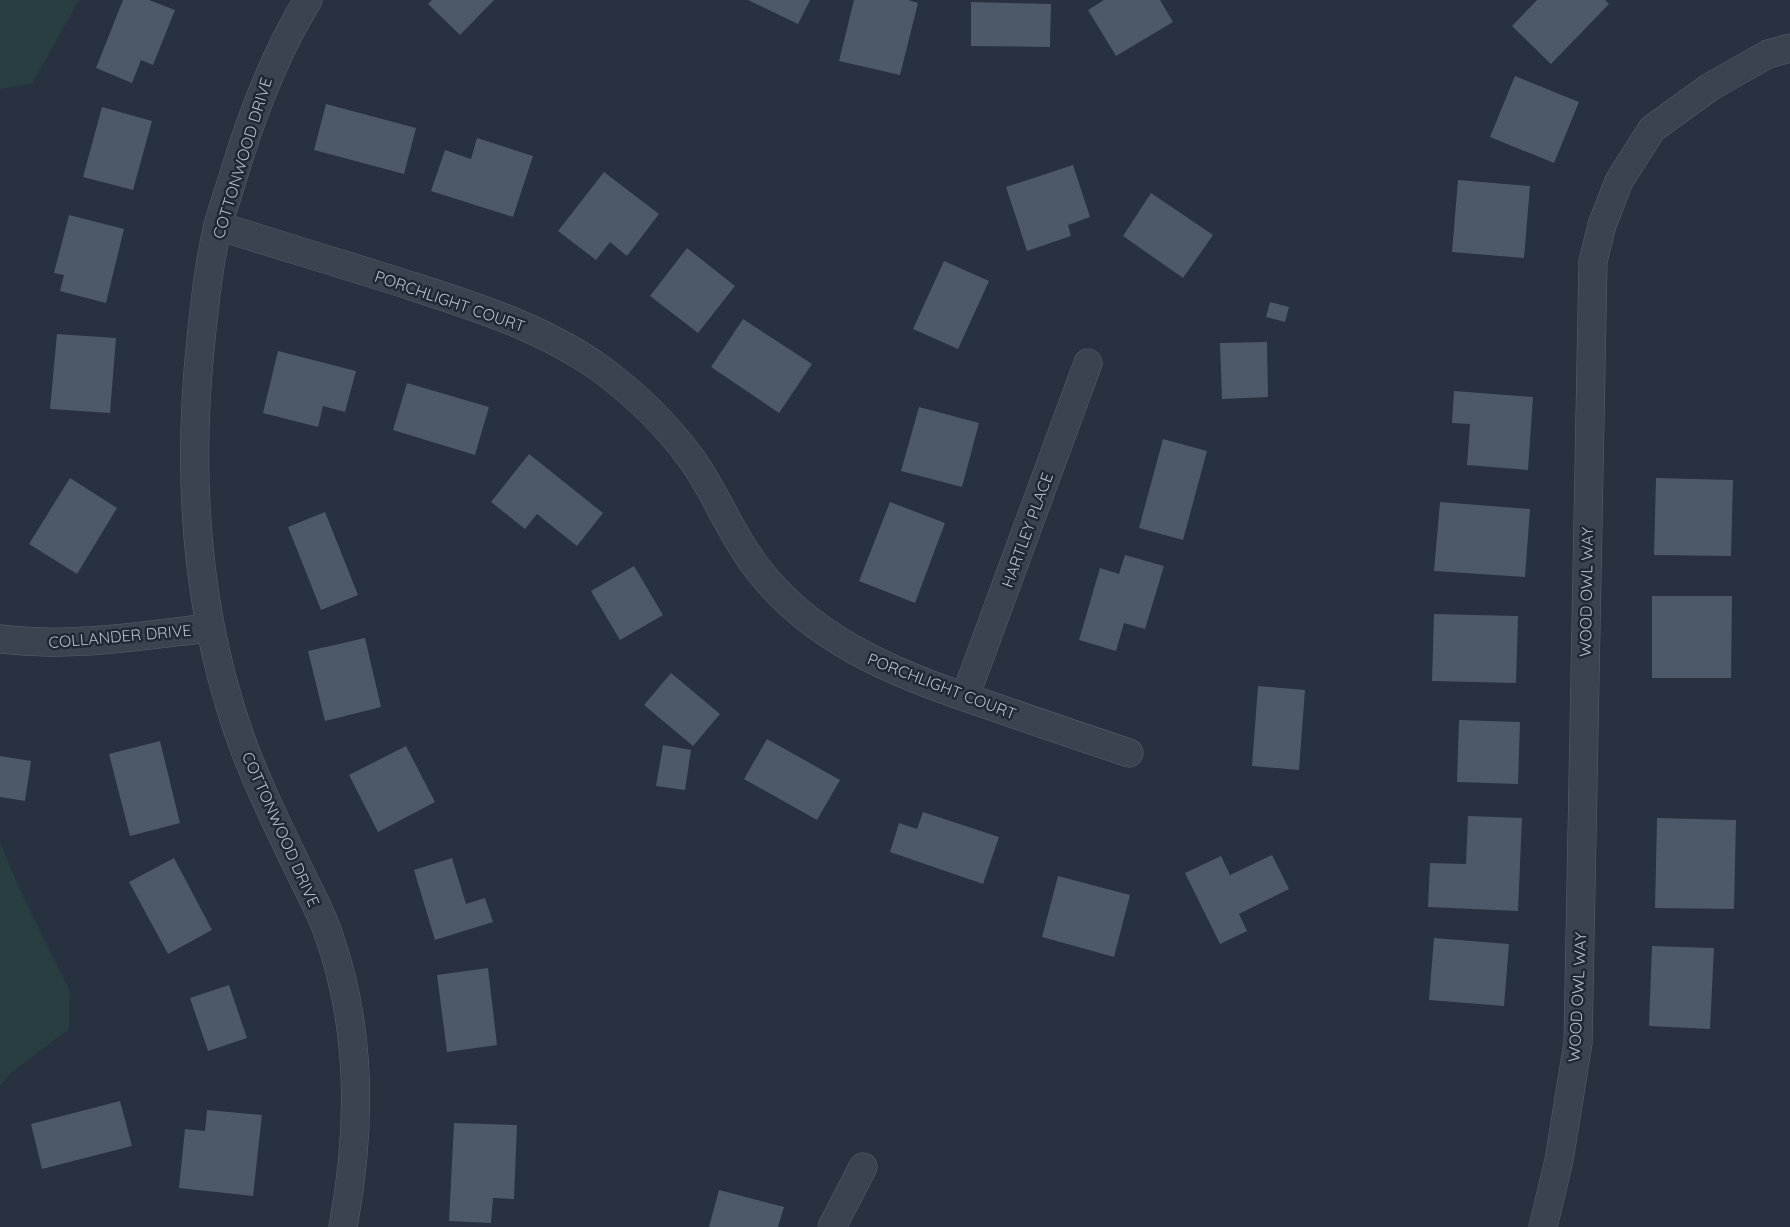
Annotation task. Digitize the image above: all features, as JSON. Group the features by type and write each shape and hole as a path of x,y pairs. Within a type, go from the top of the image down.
{"street":[{"name":"COTTONWOOD DRIVE","path":"308,0 270,68 249,124 218,226 205,296 194,423 195,507 209,628 237,726 254,774 329,936 342,983 351,1032 356,1135 351,1184 342,1227"},
{"name":"WOOD OWL WAY","path":"1543,1227 1559,1160 1578,1043 1593,261 1602,225 1619,180 1652,129 1710,87 1768,54 1790,48"},
{"name":"PORCHLIGHT COURT","path":"218,226 511,320 560,343 638,397 669,430 694,462 738,541 762,574 793,607 831,637 883,666 965,698 1129,753"},
{"name":"HARTLEY PLACE","path":"965,698 1088,363"},
{"name":"COLLANDER DRIVE","path":"0,639 56,643 110,640 209,628"},
{"path":"832,1227 863,1167"}],"green space":[{"path":"0,0 79,0 32,84 0,89"},
{"path":"0,842 19,888 70,991 69,1029 12,1072 0,1085"}],"building":[{"path":"123,0 149,0 175,10 153,65 141,60 132,83 96,68"},
{"path":"432,0 494,0 460,35 428,4"},
{"path":"748,0 810,0 798,24"},
{"path":"854,0 908,0 918,3 900,75 839,61"},
{"path":"1104,0 1160,0 1173,22 1116,56 1088,10"},
{"path":"1537,0 1605,0 1609,4 1551,64 1512,26"},
{"path":"971,2 1051,4 1050,47 971,46"},
{"path":"1515,76 1579,102 1554,163 1490,137"},
{"path":"326,104 416,128 404,174 314,150"},
{"path":"102,107 152,121 133,190 83,177"},
{"path":"477,138 533,156 513,217 431,191 445,150 471,159"},
{"path":"1073,165 1090,217 1068,225 1071,236 1027,251 1006,187"},
{"path":"604,172 659,214 627,256 610,242 596,260 558,231"},
{"path":"1458,180 1530,186 1524,258 1452,252"},
{"path":"1151,193 1213,235 1183,278 1123,236"},
{"path":"69,215 124,229 106,303 60,291 64,275 54,273"},
{"path":"687,248 735,286 698,333 650,296"},
{"path":"944,261 989,281 958,349 913,329"},
{"path":"1270,302 1289,307 1285,322 1266,317"},
{"path":"743,319 812,364 779,413 711,367"},
{"path":"57,334 116,338 110,413 50,409"},
{"path":"1267,342 1268,397 1222,399 1220,343"},
{"path":"278,351 356,371 345,412 323,406 318,427 263,413"},
{"path":"407,383 489,407 475,455 393,430"},
{"path":"1454,391 1533,397 1528,470 1467,465 1470,424 1452,423"},
{"path":"919,407 979,423 962,487 901,471"},
{"path":"1163,439 1207,451 1183,540 1139,528"},
{"path":"529,454 603,513 577,546 537,514 525,529 491,502"},
{"path":"70,478 117,508 77,574 29,544"},
{"path":"1656,478 1733,480 1731,556 1654,555"},
{"path":"890,502 945,523 915,603 859,581"},
{"path":"1440,502 1530,509 1525,577 1434,571"},
{"path":"325,512 358,595 321,610 288,527"},
{"path":"1125,555 1164,566 1145,629 1124,623 1116,651 1079,640 1100,568 1119,574"},
{"path":"634,566 663,615 620,640 591,591"},
{"path":"1652,596 1732,596 1731,678 1652,678"},
{"path":"1434,614 1518,616 1516,683 1432,681"},
{"path":"365,638 381,707 325,721 308,651"},
{"path":"671,673 720,714 693,746 644,705"},
{"path":"1258,686 1305,690 1299,770 1252,766"},
{"path":"1459,720 1520,722 1518,784 1457,782"},
{"path":"767,739 840,780 817,820 744,779"},
{"path":"160,741 180,823 130,836 109,754"},
{"path":"663,745 691,750 685,790 656,786"},
{"path":"406,746 435,802 378,832 349,775"},
{"path":"0,756 31,761 25,801 0,797"},
{"path":"923,812 999,837 983,884 890,852 899,823 917,829"},
{"path":"1468,816 1522,818 1518,911 1428,907 1430,863 1466,864"},
{"path":"1657,818 1736,820 1734,909 1655,908"},
{"path":"1272,855 1289,889 1239,914 1247,931 1220,944 1185,873 1221,856 1230,875"},
{"path":"174,858 212,930 168,954 129,882"},
{"path":"452,858 466,904 485,898 493,922 435,940 414,870"},
{"path":"1058,876 1130,895 1114,957 1042,937"},
{"path":"1434,938 1509,944 1504,1006 1429,1000"},
{"path":"1652,946 1714,948 1710,1029 1649,1026"},
{"path":"488,968 497,1045 447,1052 437,975"},
{"path":"229,985 247,1038 208,1051 190,998"},
{"path":"120,1101 132,1146 42,1169 31,1124"},
{"path":"207,1110 262,1115 253,1196 179,1188 185,1129 205,1131"},
{"path":"454,1123 517,1125 514,1199 493,1198 491,1223 449,1221"},
{"path":"719,1190 784,1207 778,1227 709,1227"}]}
